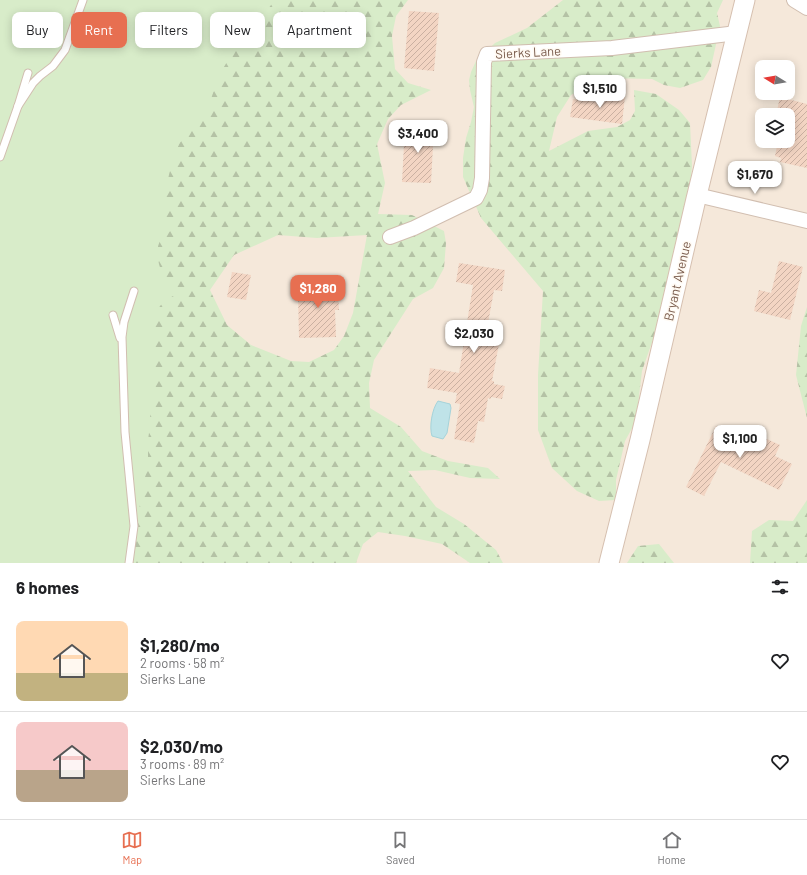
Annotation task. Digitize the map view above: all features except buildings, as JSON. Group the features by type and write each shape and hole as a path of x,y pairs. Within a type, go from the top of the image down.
{"main road":[{"name":"Bryant Avenue","path":"609,563 640,440 697,195 745,0"}],"street":[{"path":"794,0 807,8"},
{"name":"Sierks Lane","path":"390,237 414,228 476,198 480,190 482,178 484,62 487,54 612,48 737,33"},
{"path":"697,195 807,221"}],"lane":[{"path":"18,106 33,83 53,66 66,50 83,0"},
{"path":"0,157 28,73"},
{"path":"129,563 134,526 125,432 122,346 124,322 134,291"},
{"path":"113,315 122,346"}],"shaded area":[{"path":"286,0 807,0 807,563 148,563 189,246 273,33 273,48 366,48 366,12 281,12"}],"green space":[{"path":"0,0 286,0 281,12 273,12 273,33 189,246 148,563 0,563"},
{"path":"275,0 408,0 396,16 392,36 395,69 408,83 431,90 401,105 388,119 377,144 385,183 378,214 412,215 444,231 446,243 444,268 433,288 413,299 374,360 369,383 370,408 401,427 422,451 448,461 488,468 500,479 470,478 435,470 408,471 436,507 464,524 496,550 503,563 470,563 442,544 378,532 363,544 356,563 133,563 139,510 148,461 148,440 149,433 152,428 150,420 151,402 156,391 153,374 155,335 153,315 164,301 175,295 165,278 158,260 157,251 160,242 165,235 174,229 163,213 163,201 171,166 179,144 192,126 203,116 209,105 219,75 237,48 265,48 265,13","holes":["278,235 317,238 367,235 353,313 344,336 334,350 309,362 291,361 251,345 227,325 210,290 234,255"]},
{"path":"563,0 723,0 717,13 720,26 711,67 703,80 680,88 664,85 652,79 607,78 587,86 571,95 557,117 549,151 588,131 617,127 630,120 635,111 634,90 656,94 679,110 690,123 692,166 688,210 667,299 642,371 636,421 625,441 616,480 616,500 599,501 577,491 552,468 538,430 538,375 543,291 481,218 463,177 463,158 466,138 474,107 469,80 476,61 495,43 527,28"},
{"path":"807,307 807,418 796,375 801,326"},
{"path":"807,500 807,563 750,563 752,531 769,520 793,521"},
{"path":"659,544 674,563 627,563 638,546"}],"water":[{"path":"438,401 450,404 451,408 447,433 443,439 432,436 431,432 433,413"}]}
